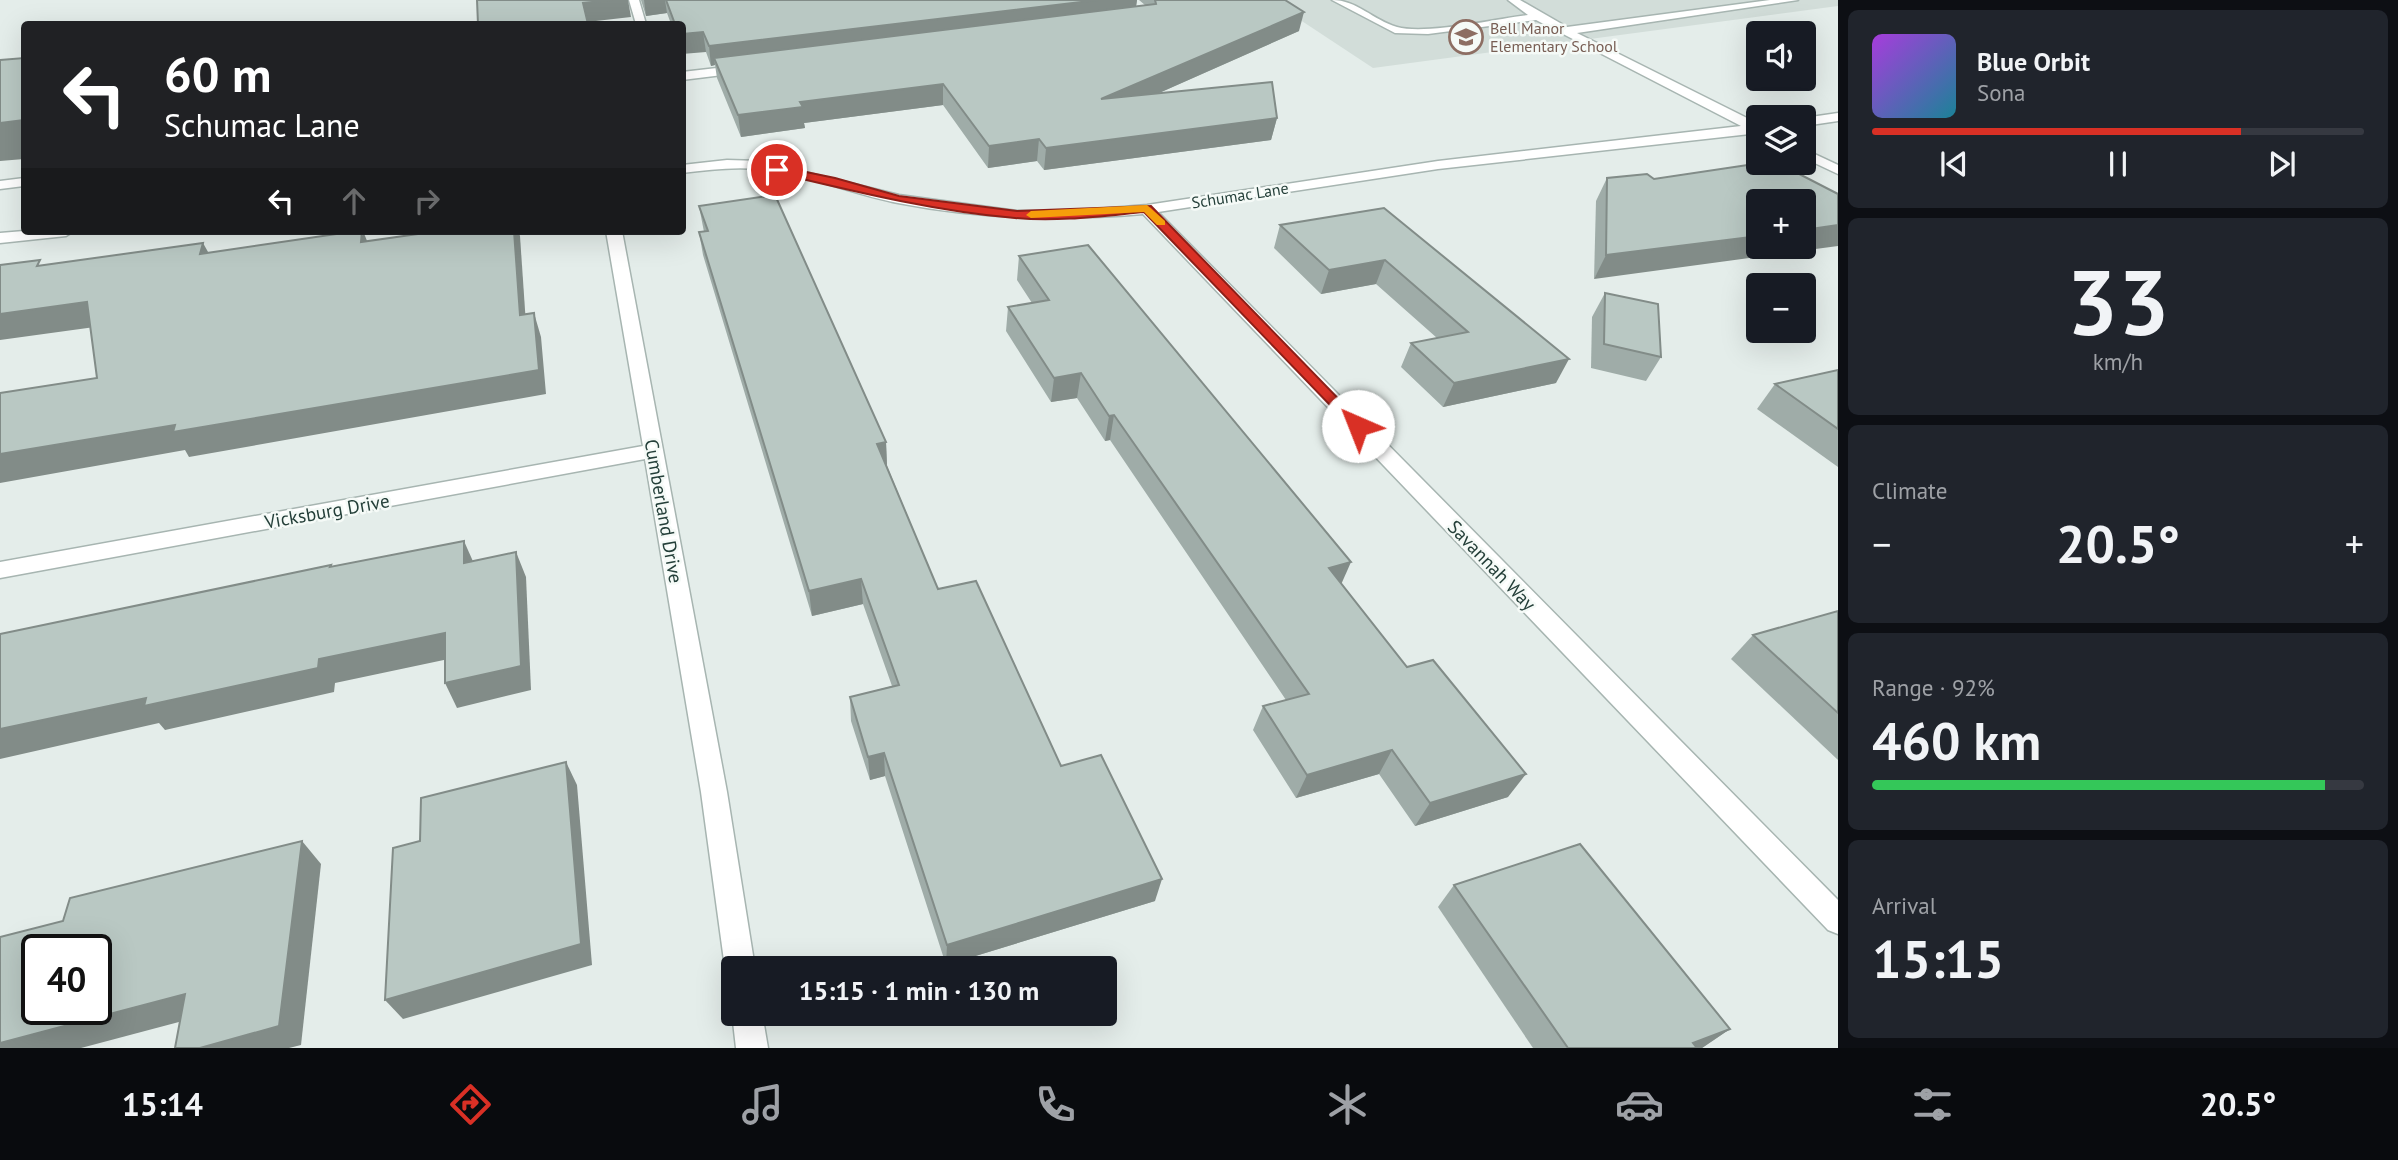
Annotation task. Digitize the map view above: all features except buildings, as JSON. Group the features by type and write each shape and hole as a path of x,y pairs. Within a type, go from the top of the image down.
{"street":[{"path":"634,0 640,21"},
{"path":"1337,0 1395,30 1428,31 1538,17"},
{"path":"1513,0 1538,17 1746,123"},
{"path":"1565,31 1793,0"},
{"path":"686,76 750,68"},
{"path":"1816,120 1838,117"},
{"name":"Schumac Lane","path":"686,169 727,164 760,166 835,181 898,199 1017,215 1073,215 1147,209 1438,165 1746,130"},
{"path":"1816,159 1838,170"},
{"path":"0,185 21,182"},
{"name":"Savannah Way","path":"1147,209 1838,920"},
{"path":"0,238 28,235"},
{"name":"Cumberland Drive","path":"615,235 715,792 738,956"},
{"name":"Vicksburg Drive","path":"0,570 653,451"},
{"path":"749,1026 752,1048"}],"shaded area":[{"name":"Bell Manor Elementary School","path":"1270,0 1838,0 1838,6 1373,68"}],"slow traffic":[{"path":"1031,215 1073,215 1147,209 1161,223"}],"place":[{"name":"Bell Manor Elementary School","path":"1466,37"}],"route":[{"path":"777,170 835,181 898,199 1017,215 1073,215 1147,209 1358,426"}]}
